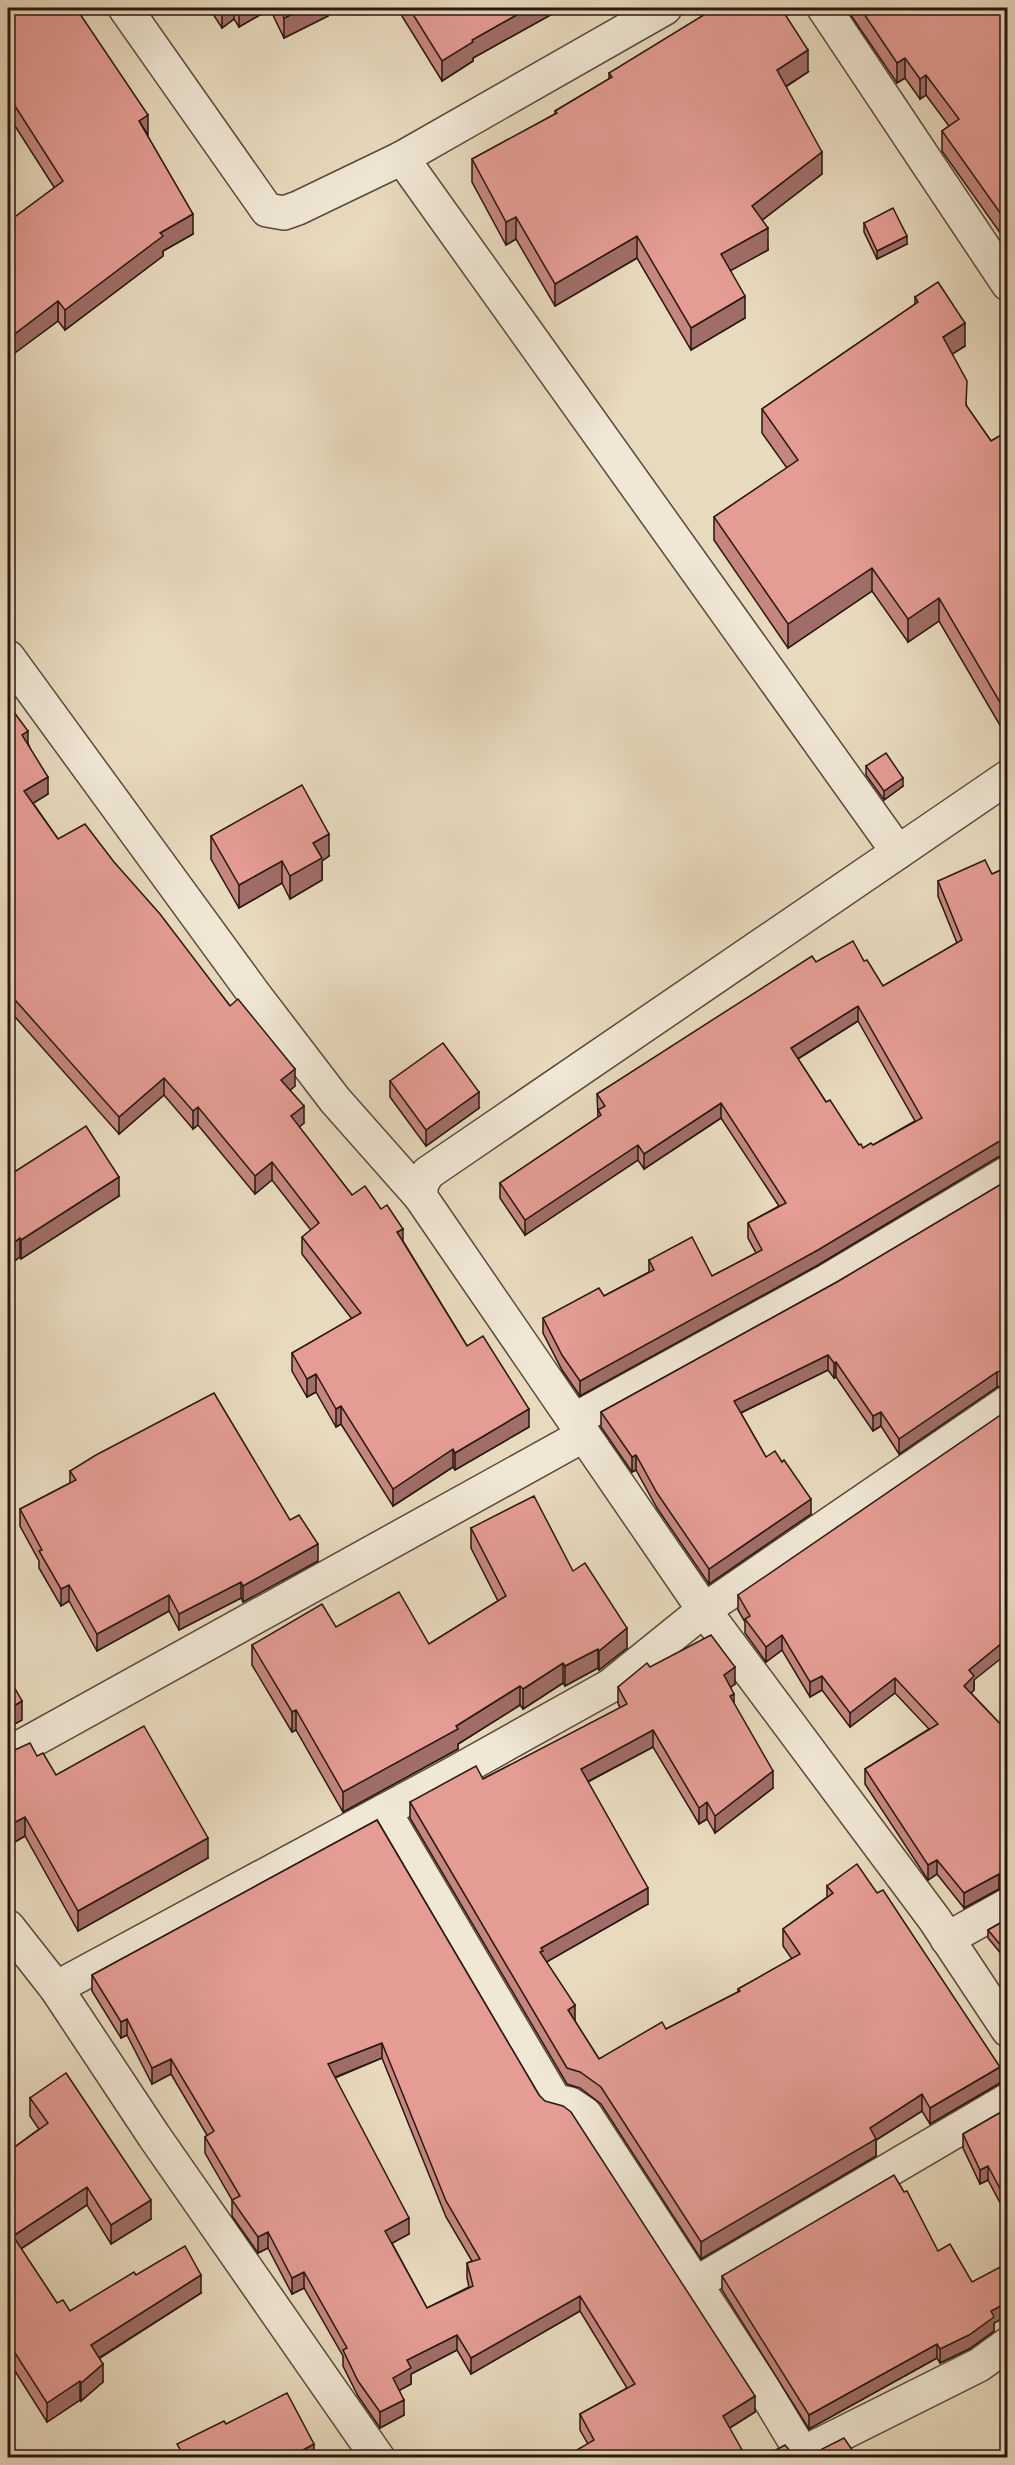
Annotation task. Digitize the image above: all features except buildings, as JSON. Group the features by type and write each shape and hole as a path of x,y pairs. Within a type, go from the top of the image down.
{"street":[{"path":"125,8 267,210 284,213 402,158 665,8"},
{"path":"824,8 1008,284"},
{"path":"402,158 898,852"},
{"path":"8,657 254,994 335,1100 420,1196 704,1610 947,1939 1008,2030"},
{"path":"420,1196 422,1183 428,1173 1008,777"},
{"path":"8,1754 579,1428 1008,1173"},
{"path":"56,1988 610,1686 704,1610 1008,1402"},
{"path":"384,1811 555,2101 570,2104 585,2114 804,2455 979,2365 1008,2344"},
{"path":"947,1939 1008,1905"},
{"path":"8,1927 56,1988 154,2136 373,2450"},
{"path":"695,2284 1008,2100"}]}
